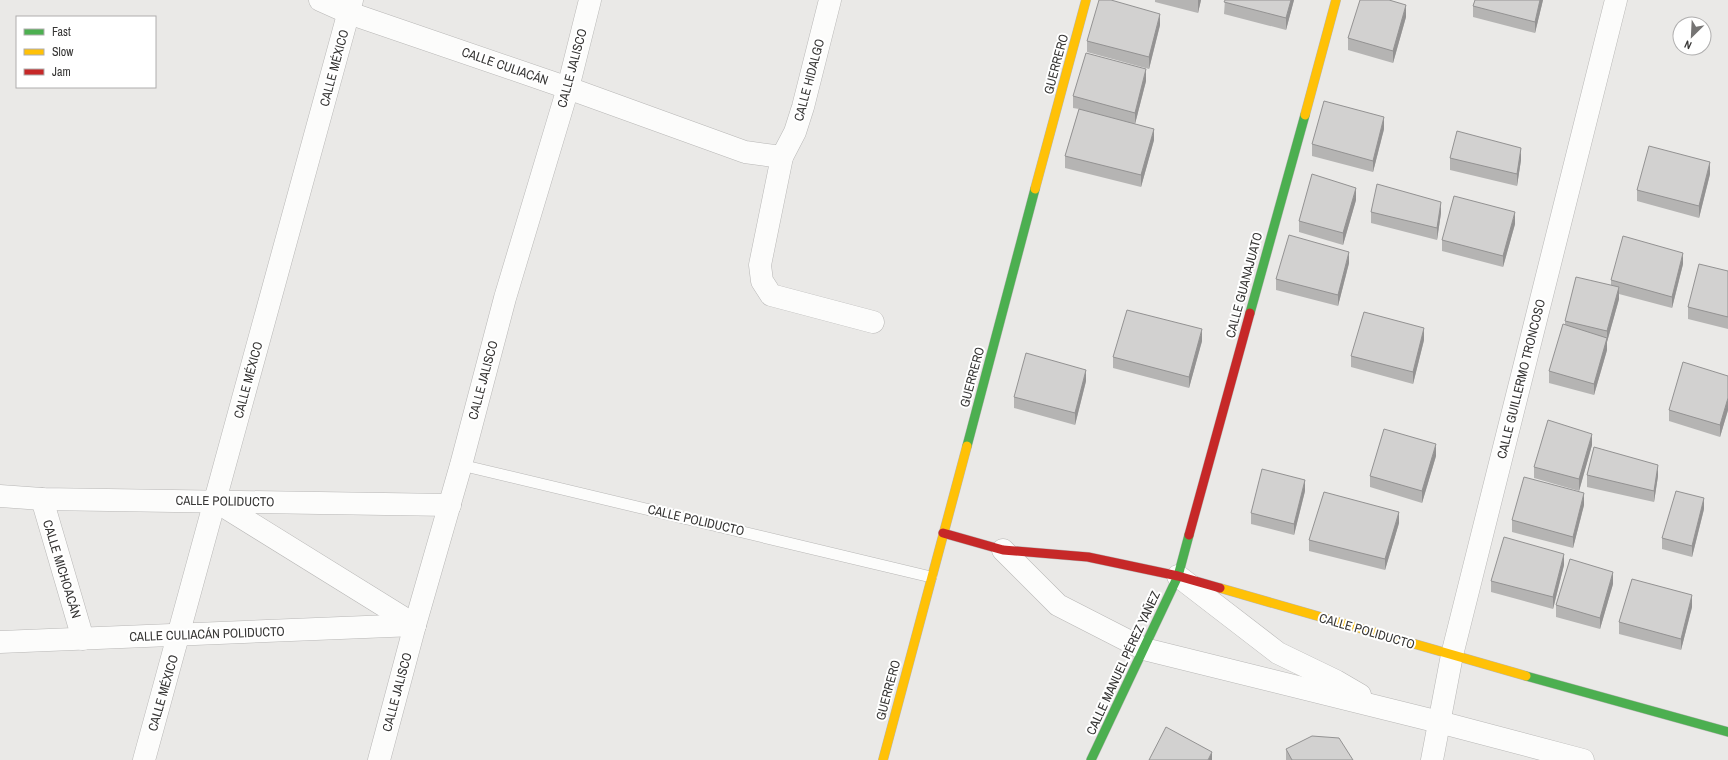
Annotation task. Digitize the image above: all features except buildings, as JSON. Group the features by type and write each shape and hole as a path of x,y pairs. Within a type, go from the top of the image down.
{"street":[{"name":"CALLE CULIACÁN","path":"320,0 350,6 568,88 745,152 782,157"},
{"name":"CALLE JALISCO","path":"379,760 415,625 461,465 505,298 568,88 590,0"},
{"name":"CALLE HIDALGO","path":"830,0 803,107 795,132 782,157 760,265 762,281 772,295 873,322"},
{"name":"GUERRERO","path":"883,760 1086,0"},
{"name":"CALLE GUANAJUATO","path":"1178,576 1336,0"},
{"name":"CALLE GUILLERMO TRONCOSO","path":"1432,760 1452,655 1616,0"},
{"name":"CALLE MÉXICO","path":"144,760 350,6"},
{"name":"CALLE POLIDUCTO","path":"0,496 42,499 450,505"},
{"name":"CALLE MICHOACÁN","path":"42,499 83,639"},
{"path":"215,501 415,625"},
{"name":"CALLE POLIDUCTO","path":"943,533 1003,550 1088,558 1178,576 1452,655 1728,732"},
{"name":"CALLE POLIDUCTO","path":"1003,550 1058,605 1144,649 1440,722 1583,760"},
{"name":"CALLE MANUEL PÉREZ YAÑEZ","path":"1091,760 1178,576"},
{"path":"1178,576 1278,653 1336,681 1385,709"},
{"name":"CALLE CULIACÁN POLIDUCTO","path":"0,642 415,625"}],"lane":[{"name":"CALLE POLIDUCTO","path":"461,465 931,577"}],"traffic: fast":[{"path":"1250,313 1305,115"},
{"path":"967,446 1035,189"},
{"path":"1091,760 1178,576 1189,535"},
{"path":"1526,676 1728,732"}],"traffic: slow":[{"path":"1035,189 1086,0"},
{"path":"1305,115 1336,0"},
{"path":"883,760 967,446"},
{"path":"1220,588 1526,676"}],"traffic: jam":[{"path":"1189,535 1250,313"},
{"path":"943,533 1003,550 1088,557 1178,576 1220,588"}]}
